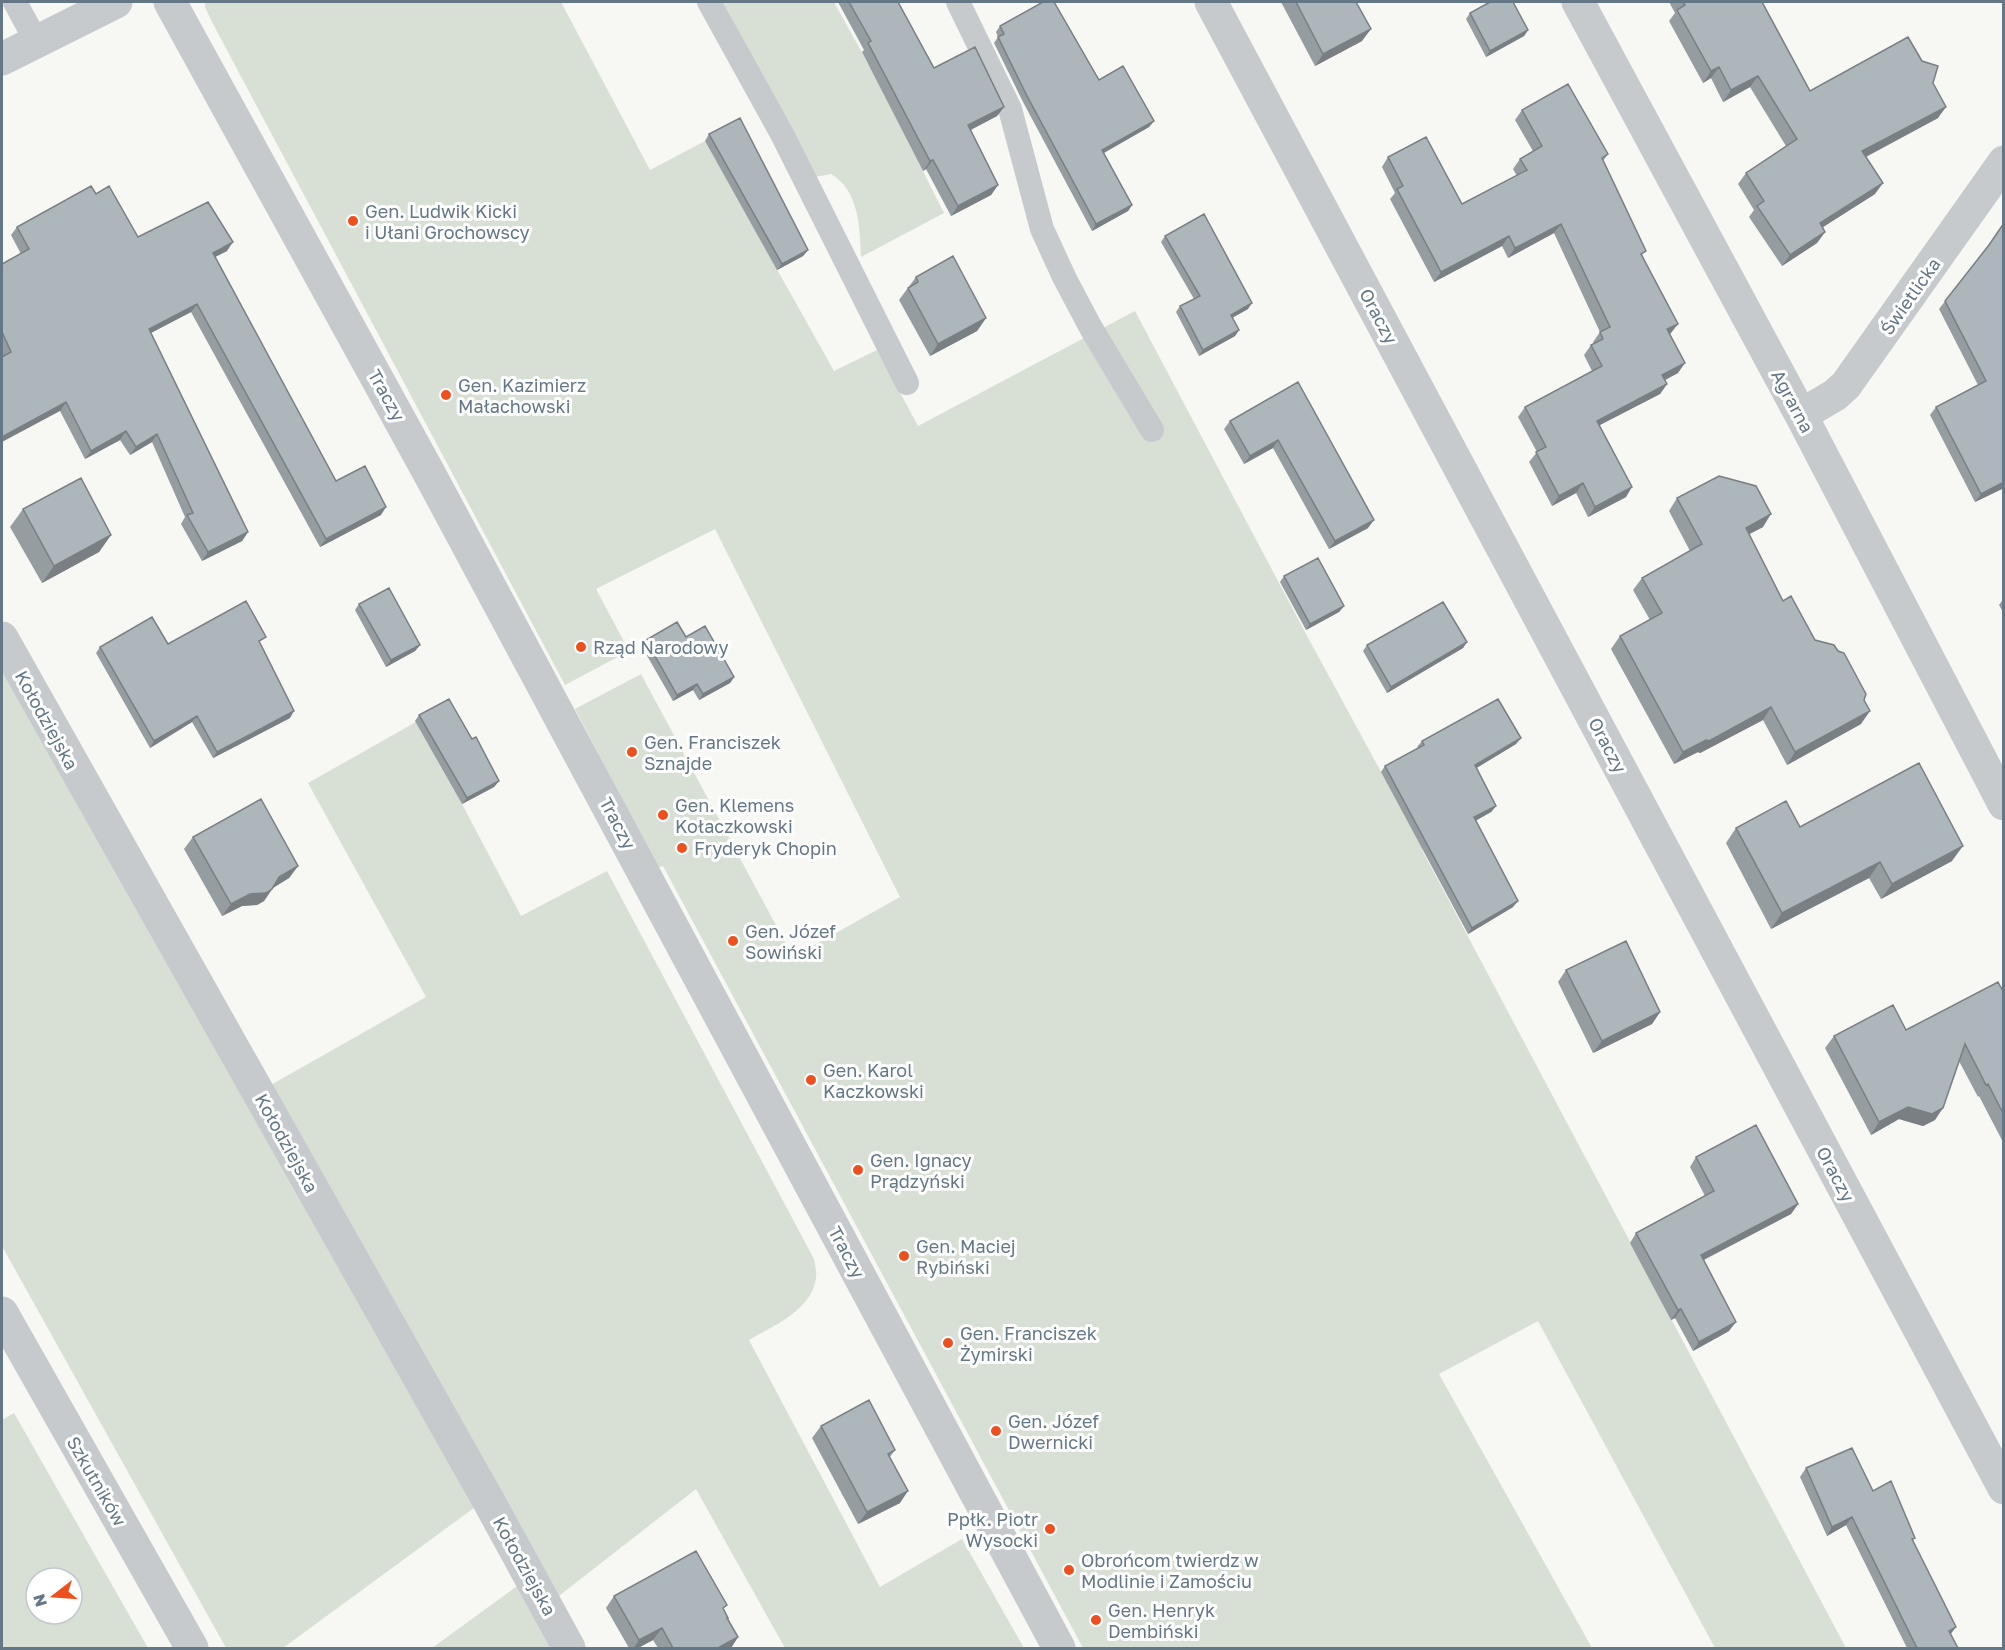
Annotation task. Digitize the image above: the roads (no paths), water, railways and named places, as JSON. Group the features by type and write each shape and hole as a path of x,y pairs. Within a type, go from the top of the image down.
{"street":[{"path":"2,59 116,2"},
{"name":"Traczy","path":"170,2 429,473 1059,1648"},
{"name":"Oraczy","path":"1212,2 2004,1488"},
{"name":"Agrarna","path":"1578,2 1801,415 2004,804"},
{"name":"Świetlicka","path":"1801,415 1846,386 2004,162"},
{"name":"Kołodziejska","path":"2,638 488,1500 569,1648"},
{"name":"Szkutników","path":"2,1313 192,1648"}],"lane":[{"path":"15,2 36,41"},
{"path":"709,2 782,134 907,383"},
{"path":"958,2 1010,108 1042,229 1065,279 1152,430"}],"place":[{"name":"Gen. Ludwik Kicki i Ułani Grochowscy","path":"353,221"},
{"name":"Gen. Kazimierz Małachowski","path":"446,395"},
{"name":"Rząd Narodowy","path":"581,647"},
{"name":"Gen. Franciszek Sznajde","path":"632,752"},
{"name":"Gen. Klemens Kołaczkowski","path":"663,815"},
{"name":"Fryderyk Chopin","path":"682,848"},
{"name":"Gen. Józef Sowiński","path":"733,941"},
{"name":"Gen. Karol Kaczkowski","path":"811,1080"},
{"name":"Gen. Ignacy Prądzyński","path":"858,1170"},
{"name":"Gen. Maciej Rybiński","path":"904,1256"},
{"name":"Gen. Franciszek Żymirski","path":"948,1343"},
{"name":"Gen. Józef Dwernicki","path":"996,1431"},
{"name":"Ppłk. Piotr Wysocki","path":"1050,1529"},
{"name":"Obrońcom twierdz w Modlinie i Zamościu","path":"1069,1570"},
{"name":"Gen. Henryk Dembiński","path":"1096,1620"}]}
